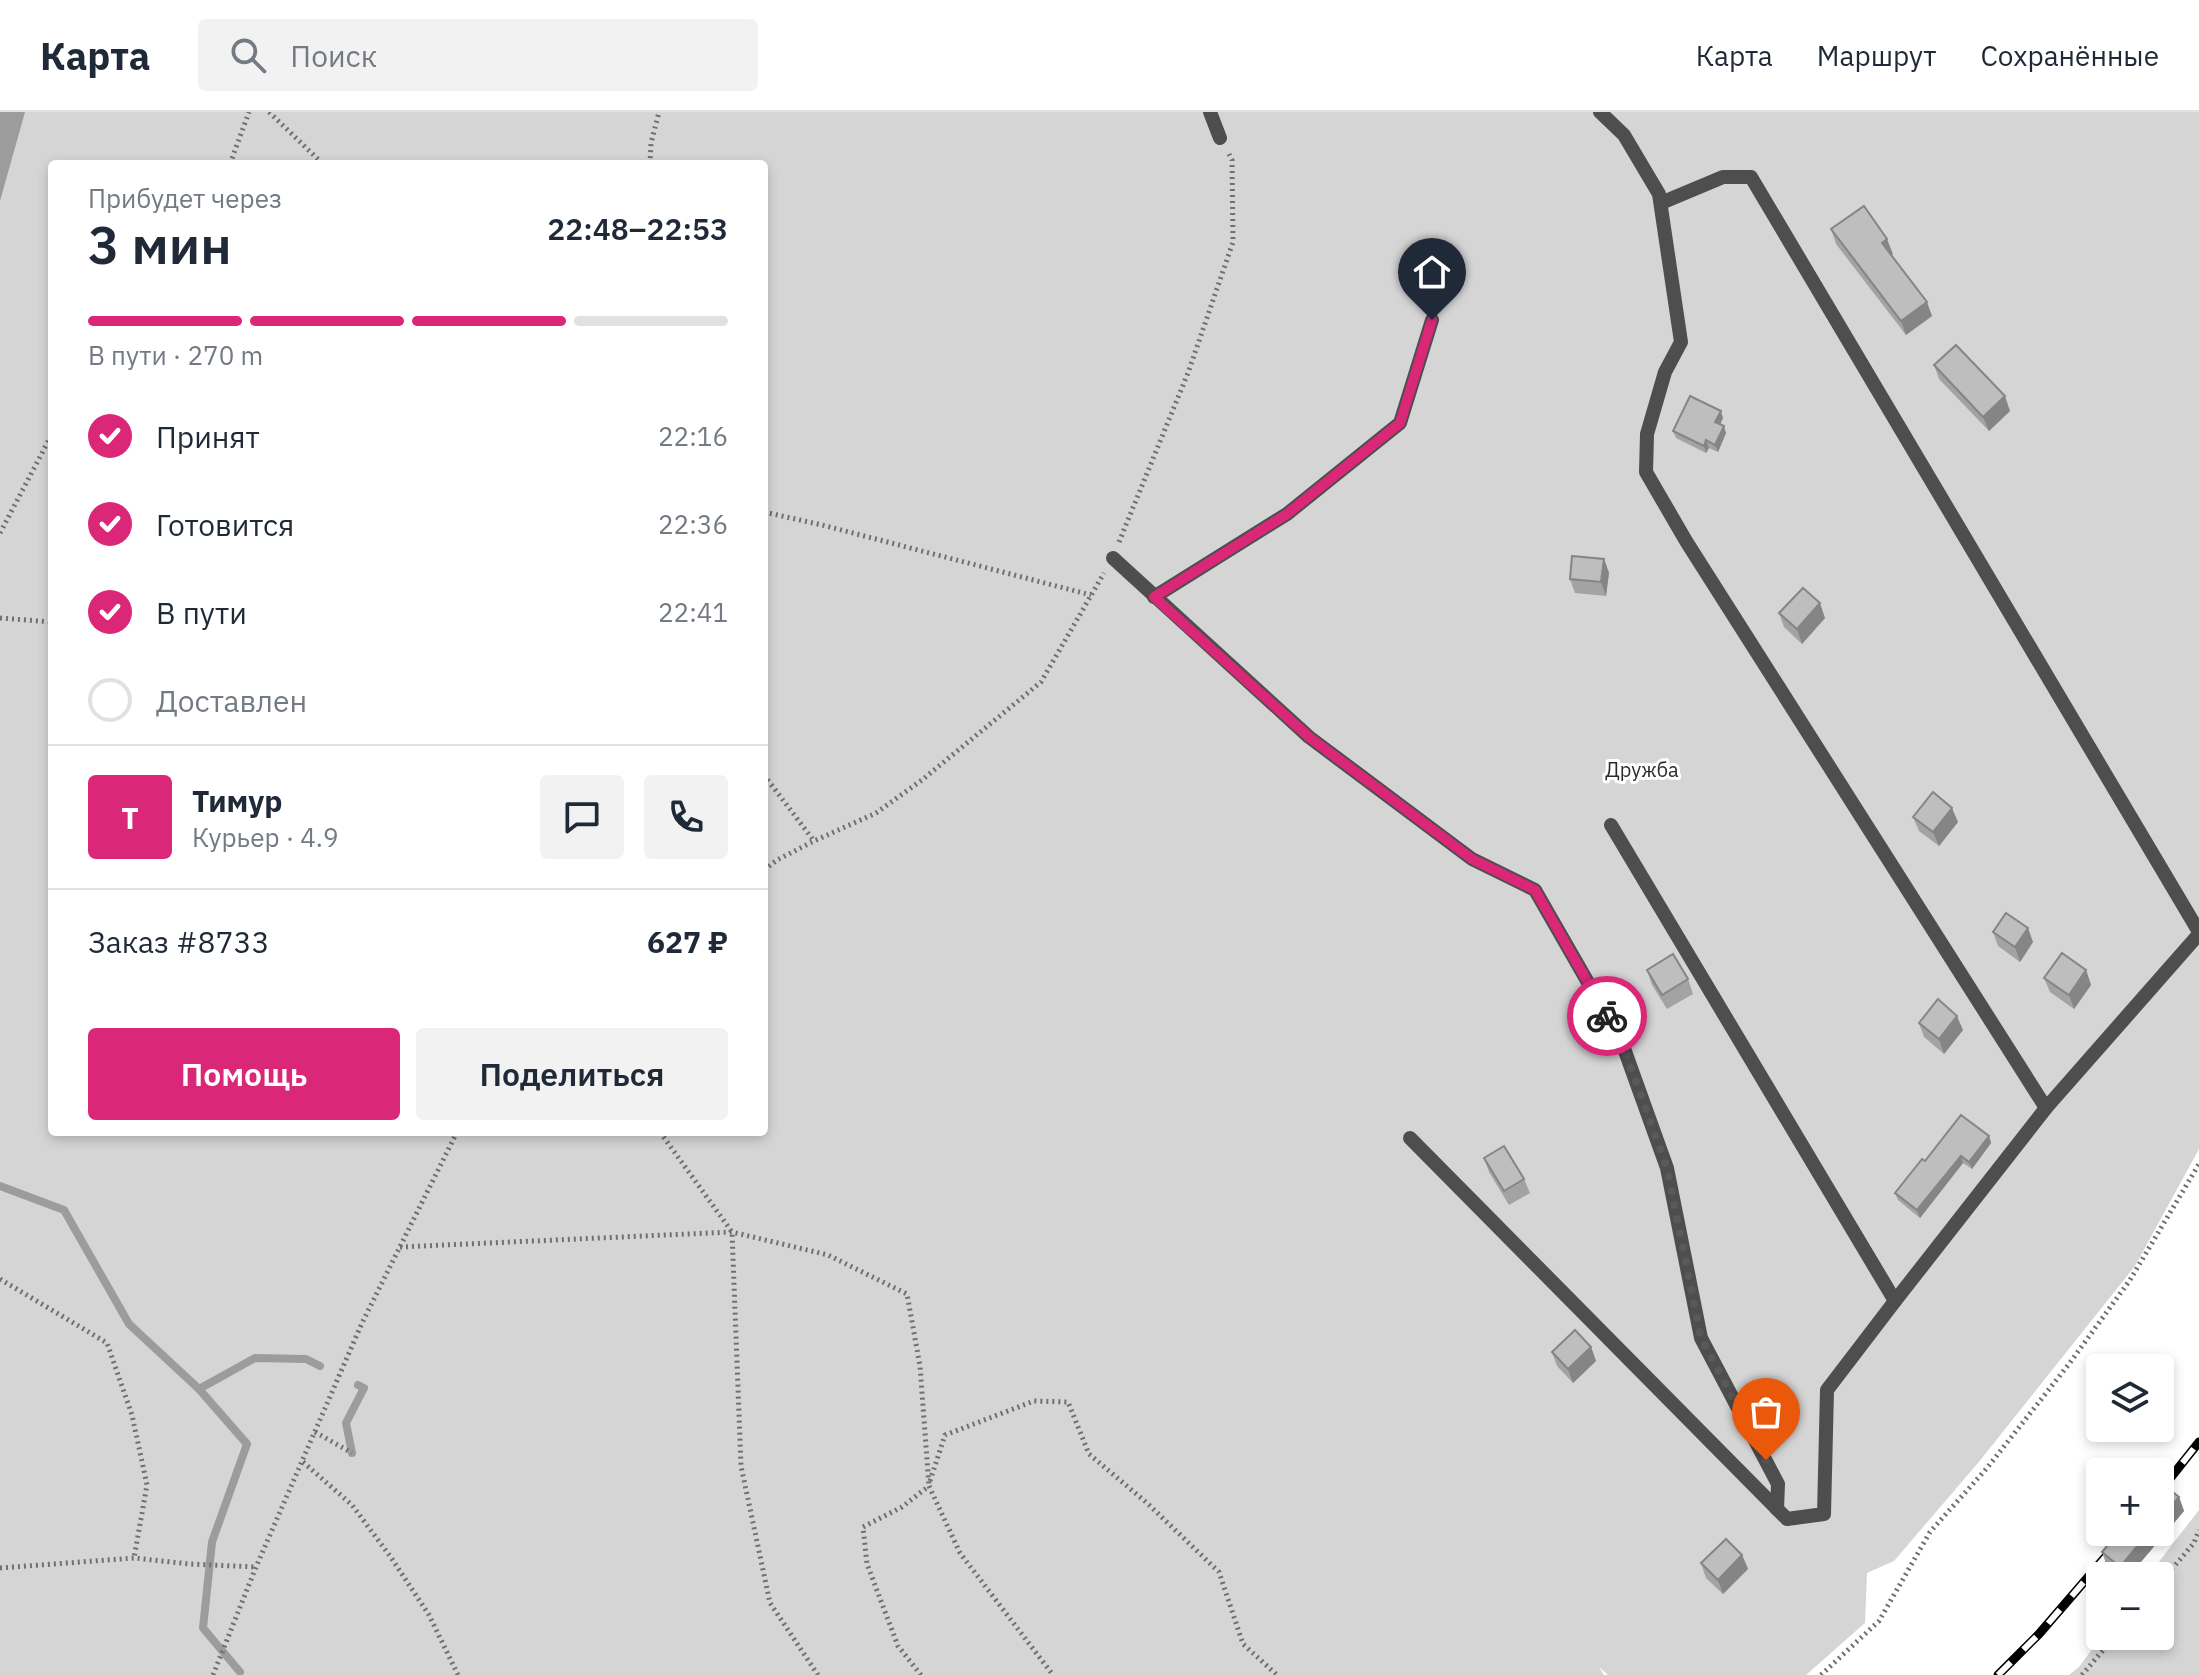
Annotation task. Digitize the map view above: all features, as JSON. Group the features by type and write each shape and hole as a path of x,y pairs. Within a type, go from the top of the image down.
{"lane":[{"path":"1210,112 1220,138"},
{"path":"1600,112 1624,135 1659,194 1681,342 1665,372 1647,434 1646,472 1686,541 2046,1108"},
{"path":"1410,1138 1787,1519 1824,1514 1827,1390 2046,1108 2199,933 1751,177 1723,177 1661,203"},
{"path":"1154,597 1287,514 1400,423 1432,320"},
{"path":"1113,558 1309,737 1472,859 1535,890 1621,1040 1667,1168 1701,1338 1778,1484 1777,1509"},
{"path":"1611,825 1895,1301"}],"path":[{"path":"231,160 249,112"},
{"path":"269,112 319,160"},
{"path":"650,160 659,112"},
{"path":"768,867 814,841 876,813 911,789 1041,682 1113,558 1188,373 1233,242 1232,160 1220,138"},
{"path":"0,533 48,442"},
{"path":"768,513 1091,595"},
{"path":"0,618 48,622"},
{"path":"768,780 814,841"},
{"path":"213,1675 256,1567 362,1323 455,1136"},
{"path":"663,1136 732,1232 741,1466 770,1603 818,1675"},
{"path":"1821,1675 1879,1621 1930,1532 1987,1468 2130,1280 2199,1164"},
{"path":"400,1247 732,1232 828,1255 907,1294 920,1366 929,1486 960,1553 1053,1675"},
{"path":"0,1279 107,1343 132,1415 147,1485 134,1558"},
{"path":"921,1675 898,1646 867,1564 863,1527 902,1507 929,1486 945,1435 1034,1401 1068,1402 1089,1454 1147,1503 1219,1572 1243,1644 1277,1675"},
{"path":"315,1432 352,1453"},
{"path":"303,1462 352,1505 390,1556 429,1615 458,1675"},
{"path":"2174,1567 2194,1543 2199,1530"},
{"path":"0,1568 134,1558 256,1567"},
{"path":"2082,1675 2103,1650"}],"green space":[{"name":"Дружба","path":"0,112 2199,112 2199,1149 2135,1266 1978,1463 1894,1561 1867,1573 1865,1623 1806,1675 1608,1675 1599,1667 1604,1675 0,1675"},
{"path":"2199,1510 2199,1675 2069,1675 2092,1650 2174,1650 2174,1562 2159,1562"}],"shaded area":[{"path":"0,112 25,112 0,201"}],"building":[{"path":"1864,206 1887,239 1882,243 1927,302 1901,321 1831,229"},
{"path":"1956,345 2005,396 1983,417 1934,365"},
{"path":"1690,396 1721,411 1715,422 1724,426 1715,445 1706,440 1704,446 1673,431"},
{"path":"1572,556 1604,559 1601,582 1570,579"},
{"path":"1803,588 1820,603 1797,629 1779,613"},
{"path":"1933,792 1952,808 1933,832 1913,817"},
{"path":"2006,913 2028,928 2015,947 1993,932"},
{"path":"2062,953 2086,970 2069,995 2044,978"},
{"path":"1673,954 1688,979 1662,995 1647,970"},
{"path":"1938,999 1957,1016 1939,1039 1919,1023"},
{"path":"1961,1115 1989,1136 1969,1162 1961,1156 1917,1210 1895,1193"},
{"path":"1504,1146 1524,1179 1504,1191 1484,1158"},
{"path":"1575,1330 1591,1347 1568,1369 1552,1352"},
{"path":"1726,1539 1742,1555 1718,1580 1701,1563"},
{"path":"2107,1546 2137,1546 2124,1562 2114,1562 2102,1552"}],"waterway":[{"path":"0,1186 64,1210 129,1324 199,1389 247,1444 212,1542 203,1628 240,1672"},
{"path":"199,1389 255,1358 306,1359 320,1366"},
{"path":"352,1453 346,1423 364,1388 358,1385"}],"railway":[{"path":"2174,1473 2199,1442"},
{"path":"1998,1675 2039,1634 2115,1546"}],"way so far":[{"path":"1607,1016 1621,1040 1667,1168 1701,1338 1766,1460"}],"route":[{"path":"1432,320 1400,423 1287,514 1154,597 1309,737 1472,859 1535,890 1607,1016"}]}
